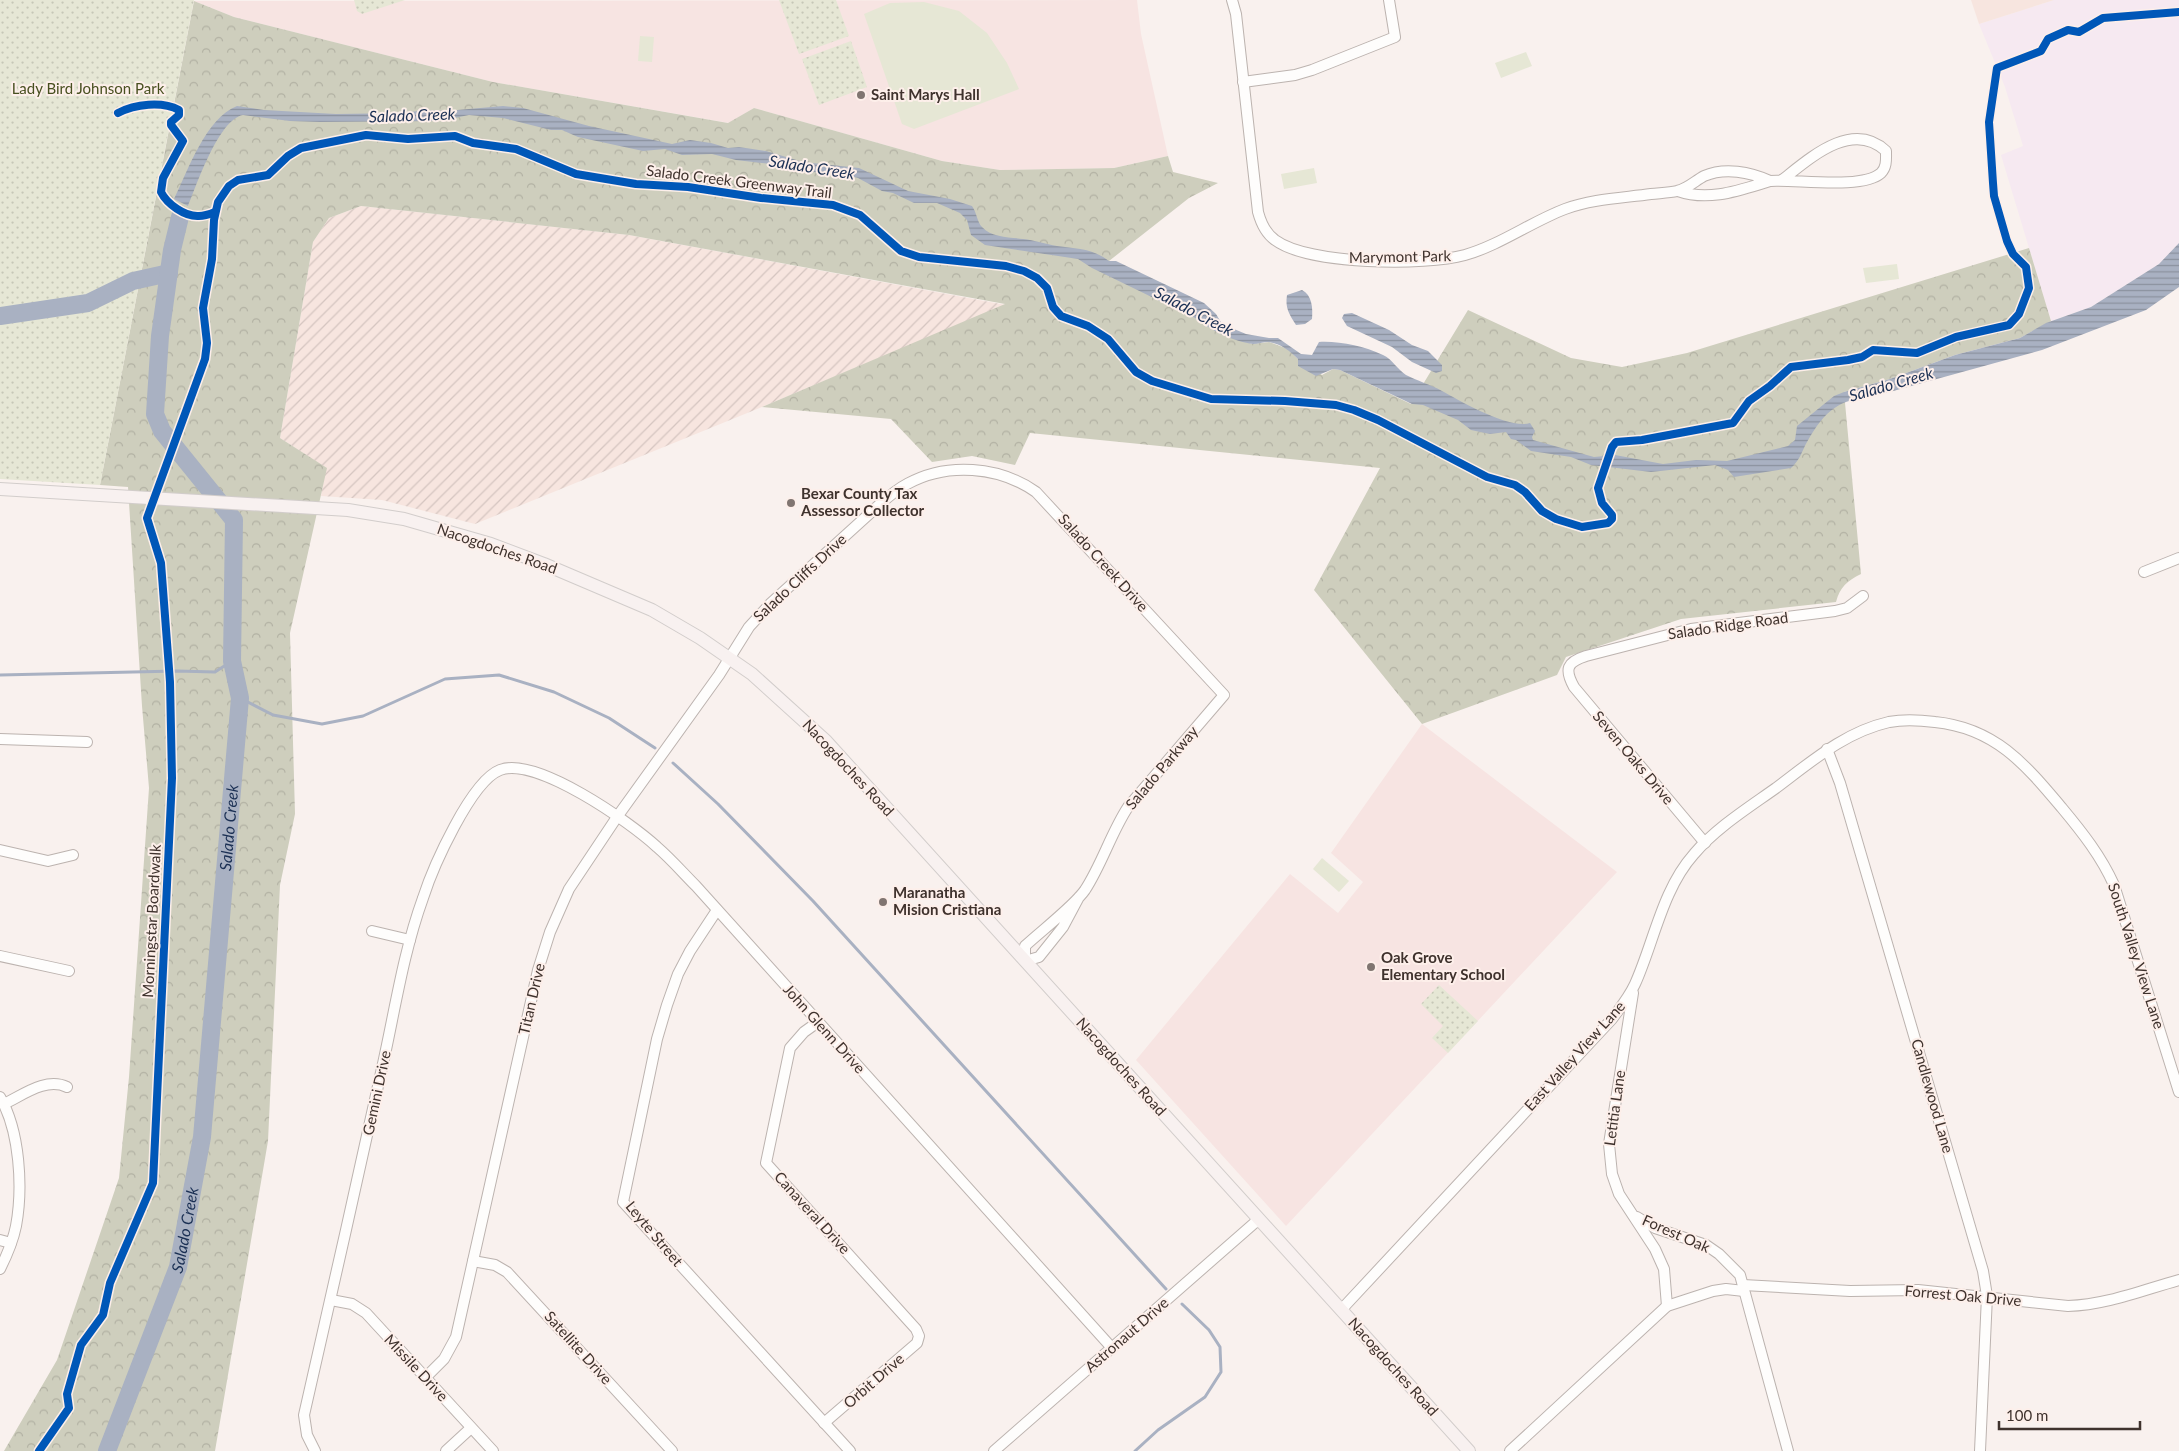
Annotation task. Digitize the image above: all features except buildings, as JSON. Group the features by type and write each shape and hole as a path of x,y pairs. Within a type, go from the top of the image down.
{"main road":[{"name":"Nacogdoches Road","path":"0,489 313,508 376,513 404,519 494,546 544,564 652,610 729,657 788,704 826,741 1341,1310 1463,1448"}],"street":[{"name":"Marymont Park","path":"1232,0 1260,221 1274,240 1294,249 1352,260 1384,261 1458,256 1477,250 1565,209 1601,200 1678,191 1715,172 1754,174 1770,181"},
{"path":"1243,82 1295,75 1312,70 1395,37 1389,0"},
{"name":"Marymont Park","path":"1678,191 1692,196 1708,197 1770,181 1862,181 1882,172 1887,163 1886,151 1878,144 1866,140 1855,139 1830,145 1782,180"},
{"name":"Salado Cliffs Drive","path":"729,657 749,627 770,604 894,492 920,477 959,470"},
{"name":"Salado Creek Drive","path":"959,470 988,471 1014,480 1036,492 1224,695"},
{"path":"2144,572 2179,558"},
{"name":"Salado Ridge Road","path":"1568,670 1574,660 1679,631 1835,612 1852,605 1863,596"},
{"name":"Titan Drive","path":"426,1377 444,1359 454,1344 544,948 570,889 617,817 719,675 729,657"},
{"name":"Seven Oaks Drive","path":"1568,670 1574,687 1705,843"},
{"name":"Salado Parkway","path":"1079,896 1025,946 1025,961 1038,958 1063,927 1079,896 1100,866 1121,817 1224,695"},
{"name":"East Valley View Lane","path":"1341,1310 1602,1031 1634,986 1675,883 1693,854 1727,824 1827,750 1857,733 1890,722 1926,721 1968,728"},
{"name":"South Valley View Lane","path":"1968,728 2005,748 2031,770 2087,838 2106,868 2124,911 2179,1092"},
{"path":"0,739 87,742"},
{"name":"Candlewood Lane","path":"1827,750 1840,783 1984,1270 1987,1296 1980,1451"},
{"name":"John Glenn Drive","path":"497,772 520,767 539,773 593,801 658,847 718,910 1112,1348"},
{"name":"Gemini Drive","path":"315,1451 307,1435 304,1415 410,940 428,885 452,834 477,789 491,775 497,772"},
{"path":"0,850 48,861 73,855"},
{"name":"Leyte Street","path":"718,910 690,951 678,974 667,1005 657,1039 623,1202 850,1451"},
{"path":"372,931 410,940"},
{"path":"0,956 68,971"},
{"name":"Letitia Lane","path":"1634,986 1609,1144 1610,1164 1615,1184 1624,1202 1655,1249 1664,1269 1667,1306"},
{"name":"Canaveral Drive","path":"818,1022 804,1032 790,1048 766,1163 910,1322 919,1336"},
{"path":"0,1269 11,1243 17,1219 19,1180 16,1144 2,1100 45,1085 61,1084 67,1087"},
{"name":"Forest Oak","path":"1634,1215 1655,1228 1706,1245 1720,1254 1740,1275 1744,1288"},
{"name":"Astronaut Drive","path":"994,1451 1259,1219"},
{"path":"0,1240 11,1243"},
{"name":"Satellite Drive","path":"473,1261 495,1265 507,1272 672,1451"},
{"name":"Forrest Oak Drive","path":"1744,1288 1850,1292 1918,1290 1987,1296 2053,1305 2084,1306 2179,1280"},
{"path":"1510,1451 1667,1306 1713,1291 1744,1288 1788,1451"},
{"name":"Missile Drive","path":"331,1300 352,1304 360,1308 426,1377 492,1451"},
{"name":"Orbit Drive","path":"824,1423 917,1343 919,1336"},
{"path":"446,1451 471,1428"}],"shaded area":[{"name":"Saint Marys Hall","path":"1137,0 1141,34 1168,156 1114,168 1000,170 942,161 754,108 729,123 493,82 234,17 194,1"},
{"path":"1971,0 2054,0 1979,24"},
{"path":"2054,0 2179,0 2179,243 2159,264 2091,307 2051,321 2001,155 2023,146 2005,87 1979,24"},
{"path":"361,206 629,235 1006,305 475,524 382,500 321,496 326,468 280,438 313,242 329,218"},
{"name":"Oak Grove Elementary School","path":"1422,724 1617,872 1286,1226 1136,1060 1290,874 1338,913 1363,882 1331,853"}],"green space":[{"name":"Lady Bird Johnson Park","path":"0,0 194,0 100,485 0,479"},
{"path":"354,0 405,0 362,14 357,11"},
{"path":"779,0 836,0 849,36 799,54"},
{"path":"194,1 234,17 493,82 728,123 754,108 942,161 1000,170 1114,168 1168,156 1173,172 1218,183 1189,198 1109,261 1100,271 1199,320 1206,326 1252,344 1269,342 1288,349 1298,359 1322,375 1333,369 1340,370 1411,404 1468,310 1571,358 1622,367 1687,353 2029,248 2051,321 2020,338 1955,355 1890,379 1844,392 1861,574 1845,585 1836,602 1681,619 1566,657 1557,675 1422,724 1314,590 1380,468 1030,433 1015,465 972,456 932,462 891,419 762,407 1005,304 629,235 361,206 329,218 313,242 280,438 327,468 290,633 295,814 280,885 268,1141 215,1451 4,1451 57,1360 119,1178 129,1077 149,788 128,487 100,485"},
{"path":"924,2 959,11 987,33 1007,63 1019,89 914,129 902,124 864,14 890,3"},
{"path":"640,36 654,37 652,62 638,61"},
{"path":"851,41 867,87 819,105 802,59"},
{"path":"1526,52 1532,66 1501,78 1495,63"},
{"path":"1314,168 1317,183 1284,189 1281,174"},
{"path":"1897,264 1899,279 1866,283 1863,268"},
{"path":"1322,858 1349,881 1339,892 1313,869"},
{"path":"1439,985 1478,1021 1448,1053 1432,1038 1443,1026 1421,1004"}],"water":[{"path":"237,106 264,110 336,114 405,113 424,110 446,111 503,106 523,108 589,126 672,144 690,140 728,148 739,147 766,151 803,162 859,168 908,191 950,199 972,206 982,227 996,235 1084,250 1097,254 1109,261 1116,261 1204,303 1216,314 1222,324 1246,334 1278,338 1301,354 1312,355 1319,342 1343,343 1375,352 1386,357 1406,375 1499,419 1522,424 1530,423 1535,431 1532,437 1533,440 1594,457 1615,455 1663,464 1696,460 1727,461 1788,446 1795,440 1797,426 1834,396 1890,379 1955,355 2020,338 2046,323 2091,307 2159,264 2179,243 2179,287 2146,310 2042,350 1875,396 1851,400 1842,404 1834,408 1820,421 1799,459 1791,468 1734,477 1728,470 1715,465 1651,472 1591,465 1571,457 1531,451 1516,440 1511,439 1506,432 1490,434 1471,430 1458,420 1423,405 1412,404 1340,370 1333,369 1316,376 1298,366 1298,359 1281,346 1268,342 1246,343 1224,335 1199,320 1092,268 1078,259 985,245 971,235 967,220 960,213 937,203 914,203 893,193 882,191 858,178 840,173 809,172 780,165 736,160 712,154 682,155 665,149 643,151 578,137 562,130 551,130 503,118 469,115 439,121 320,122 290,121 243,115 234,119 217,140 188,206 174,199 207,133 226,112"},
{"path":"1302,290 1308,295 1311,302 1312,319 1305,324 1296,325 1288,311 1287,295"},
{"path":"1352,313 1389,330 1412,345 1428,351 1442,365 1442,371 1436,373 1412,362 1392,347 1347,326 1342,318 1344,314"}],"waterway":[{"name":"Salado Creek","path":"107,1451 178,1267 202,1137 240,698 232,661 234,520 162,431 155,414 160,336 172,250 180,217"},
{"path":"0,316 88,303 133,281 169,273"},
{"path":"0,675 177,671 215,672 232,661"},
{"path":"240,698 273,715 322,724 363,716 445,679 499,675 554,692 609,718 655,748"},
{"path":"673,763 718,804 813,901 1166,1289"},
{"path":"1135,1451 1158,1430 1205,1397 1221,1372 1220,1347 1209,1330 1182,1304"}],"cycle path":[{"name":"Salado Creek Greenway Trail","path":"39,1451 69,1408 67,1394 81,1345 103,1315 110,1283 153,1183 172,778 170,682 161,563 147,518 205,359 207,343 203,308 212,259 214,220 218,202 229,186 238,180 268,175 288,156 301,148 366,135 408,139 455,136 473,143 516,149 576,174 636,184 688,187 761,198 833,205 860,215 901,251 919,257 1006,266 1024,271 1037,278 1047,288 1053,307 1061,316 1088,326 1108,339 1136,372 1152,381 1211,399 1285,401 1336,405 1354,410 1378,420 1487,477 1515,485 1525,492 1542,511 1556,519 1582,527 1608,523 1612,519 1612,515 1602,503 1598,488 1612,447 1616,442 1642,440 1733,423 1749,401 1770,386 1791,367 1848,360 1862,357 1873,350 1917,353 1956,337 2009,325 2019,314 2029,288 2026,267 2013,254 2007,241 1994,196 1989,122 1997,68 2041,51 2048,39 2068,30 2079,32 2103,18 2179,12"},
{"path":"118,113 132,107 148,105 165,105 179,110 179,115 171,122 171,125 183,141 163,178 161,192 172,205 182,212 194,216 215,212"}],"place":[{"name":"Saint Marys Hall","path":"861,95"},
{"name":"Bexar County Tax Assessor Collector","path":"791,503"},
{"name":"Maranatha Mision Cristiana","path":"883,902"},
{"name":"Oak Grove Elementary School","path":"1371,967"}]}
